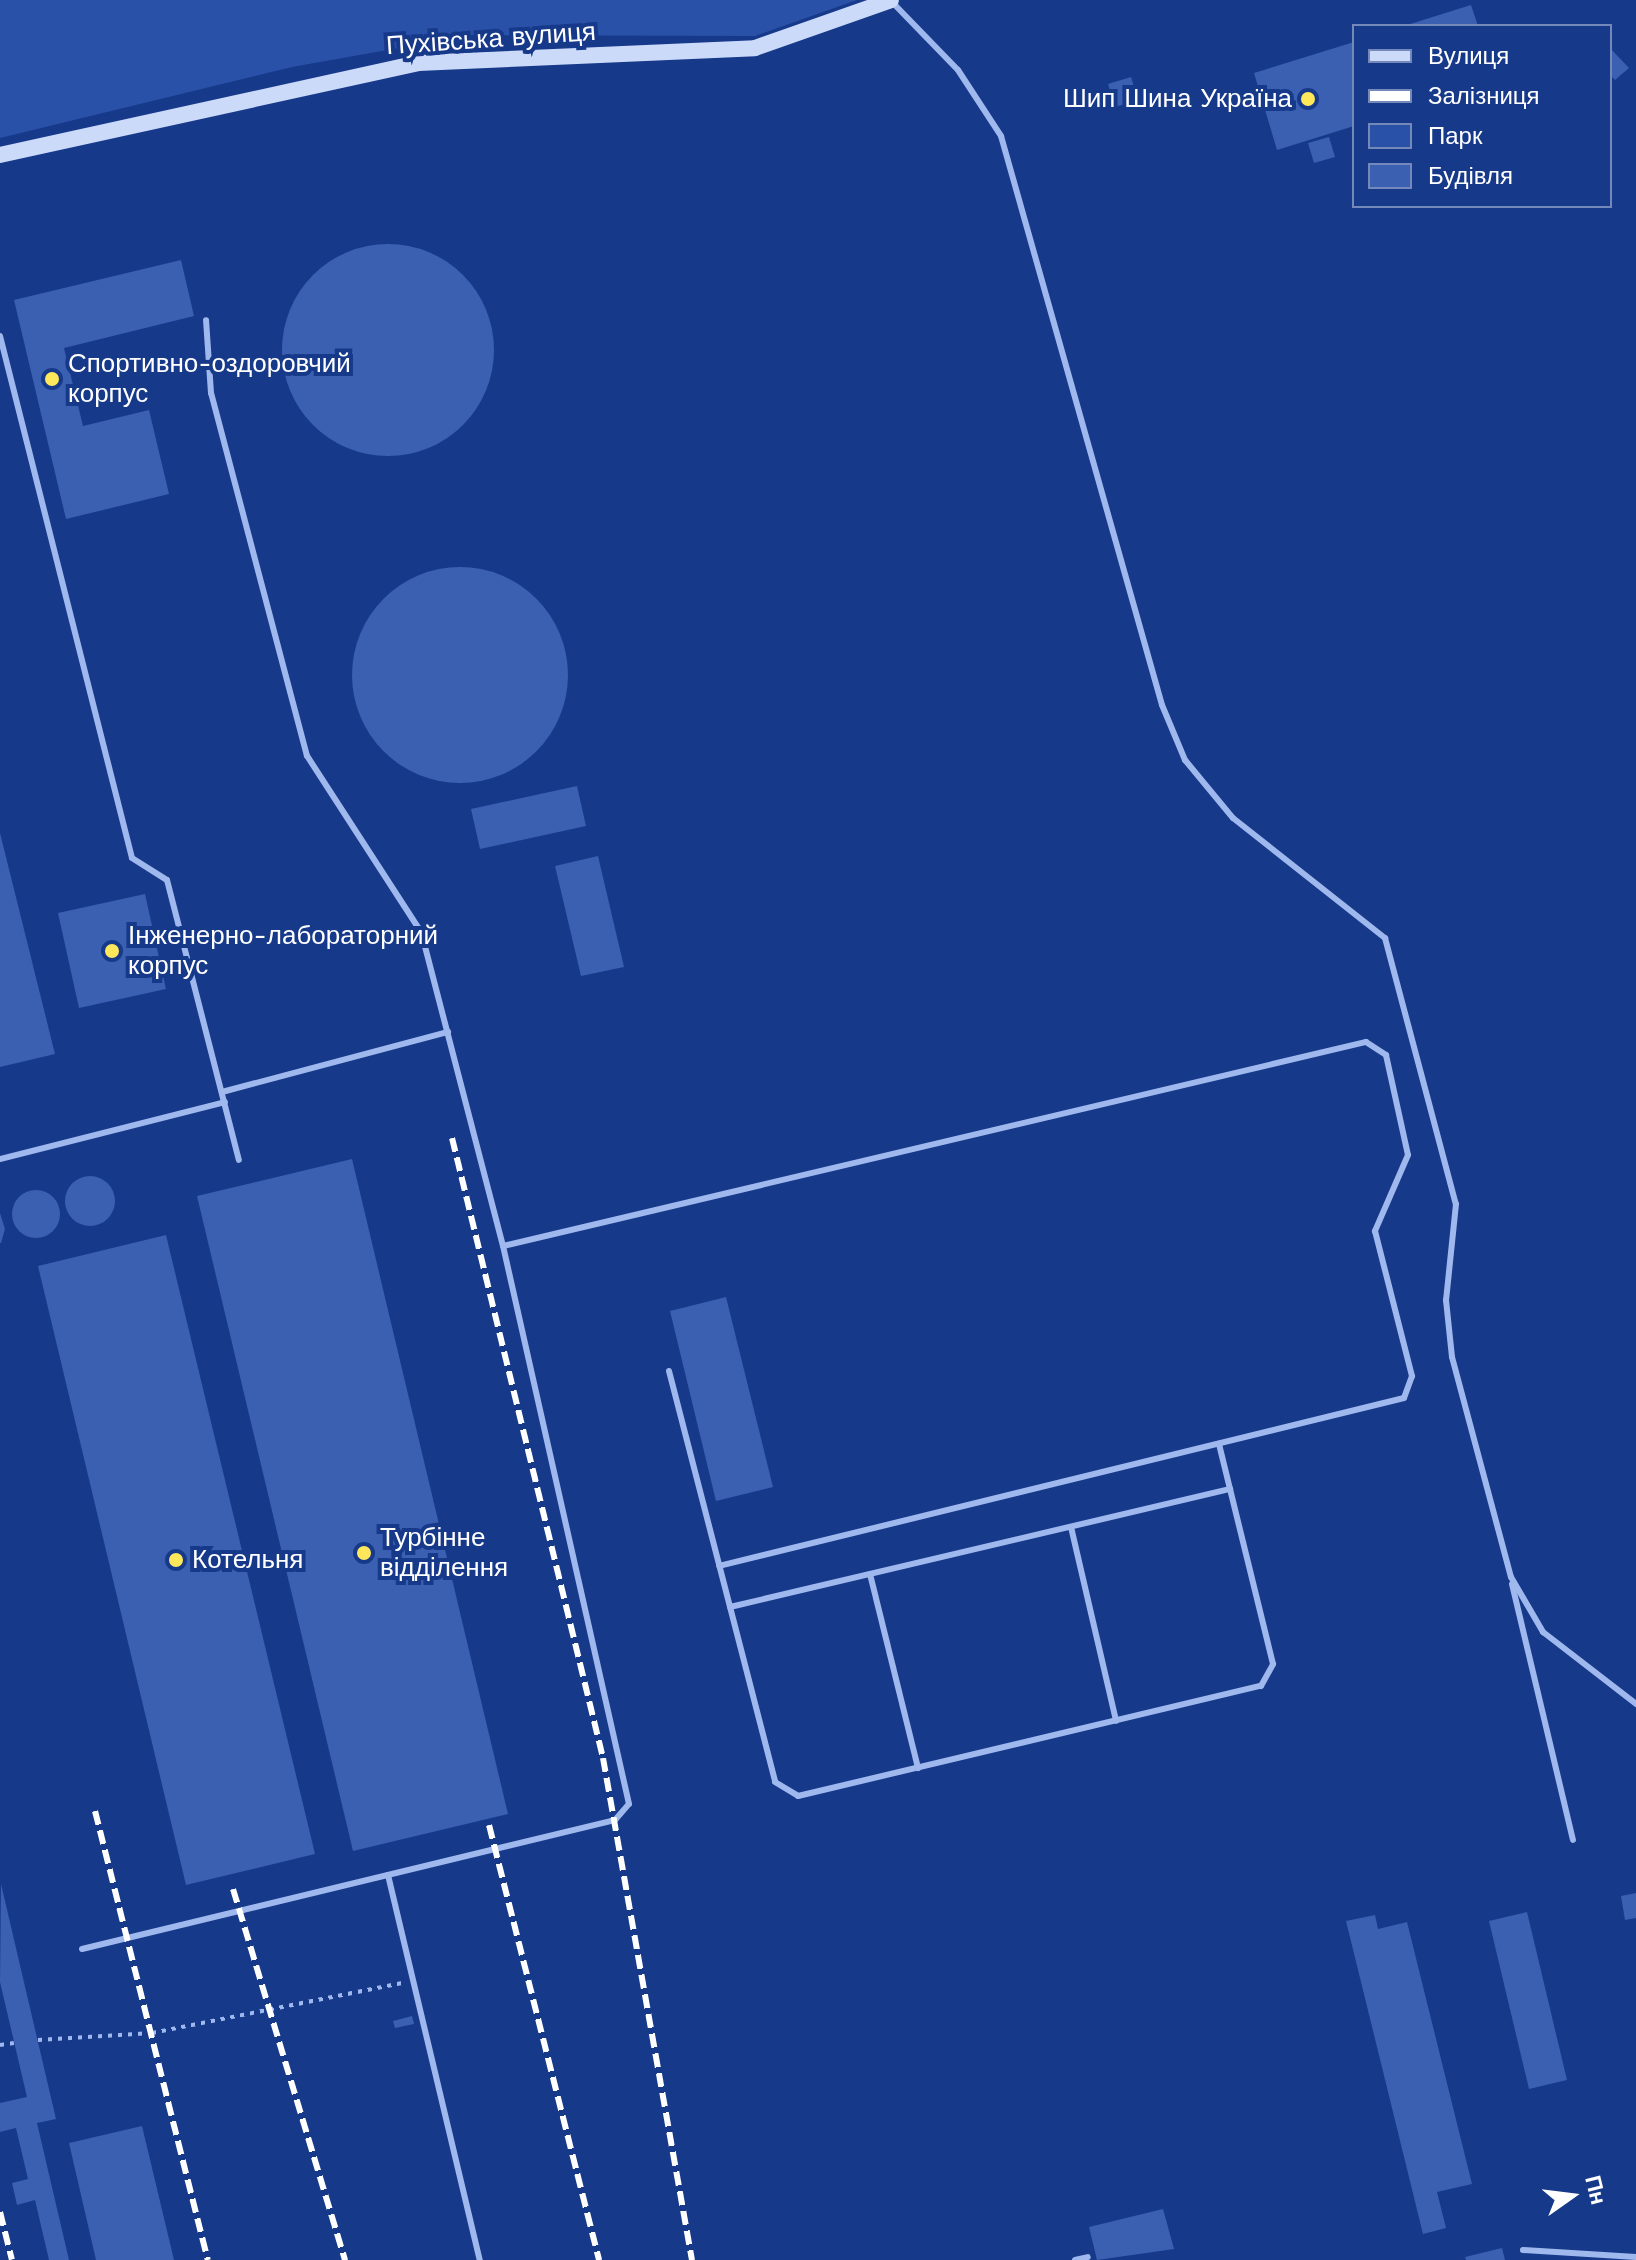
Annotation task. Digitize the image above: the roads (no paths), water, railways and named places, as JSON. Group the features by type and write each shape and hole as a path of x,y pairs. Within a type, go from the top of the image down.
{"street":[{"name":"Пухівська вулиця","path":"0,155 418,63 755,48 890,0"}],"lane":[{"path":"890,0 958,70 1001,136 1162,705 1185,760 1233,818 1385,938 1456,1204 1446,1300 1452,1357 1511,1577 1573,1840"},
{"path":"82,1949 615,1820 629,1804 503,1246 421,932 307,756 211,393 206,320"},
{"path":"0,336 132,858 167,880 239,1160"},
{"path":"222,1092 448,1032"},
{"path":"503,1246 1374,1044 1386,1055 1408,1155 1375,1231 1411,1388 1397,1402 719,1566"},
{"path":"0,1159 225,1102"},
{"path":"669,1371 730,1607 782,1790 798,1796 1116,1721 1268,1679 1273,1664 1219,1444"},
{"path":"730,1607 1230,1489"},
{"path":"1071,1527 1116,1721"},
{"path":"870,1574 918,1768"},
{"path":"1511,1577 1543,1632 1636,1704"},
{"path":"388,1875 480,2260"},
{"path":"1523,2250 1636,2257"},
{"path":"1075,2260 1088,2257"}],"railway":[{"path":"452,1138 603,1758 692,2260"},
{"path":"95,1811 208,2260"},
{"path":"489,1825 599,2260"},
{"path":"233,1889 345,2260"},
{"path":"0,2212 12,2260"}],"place":[{"name":"Шип Шина Україна","path":"1308,99"},
{"name":"Спортивно-оздоровчий корпус","path":"52,379"},
{"name":"Інженерно-лабораторний корпус","path":"112,951"},
{"name":"Турбінне відділення","path":"364,1553"},
{"name":"Котельня","path":"176,1560"}]}
